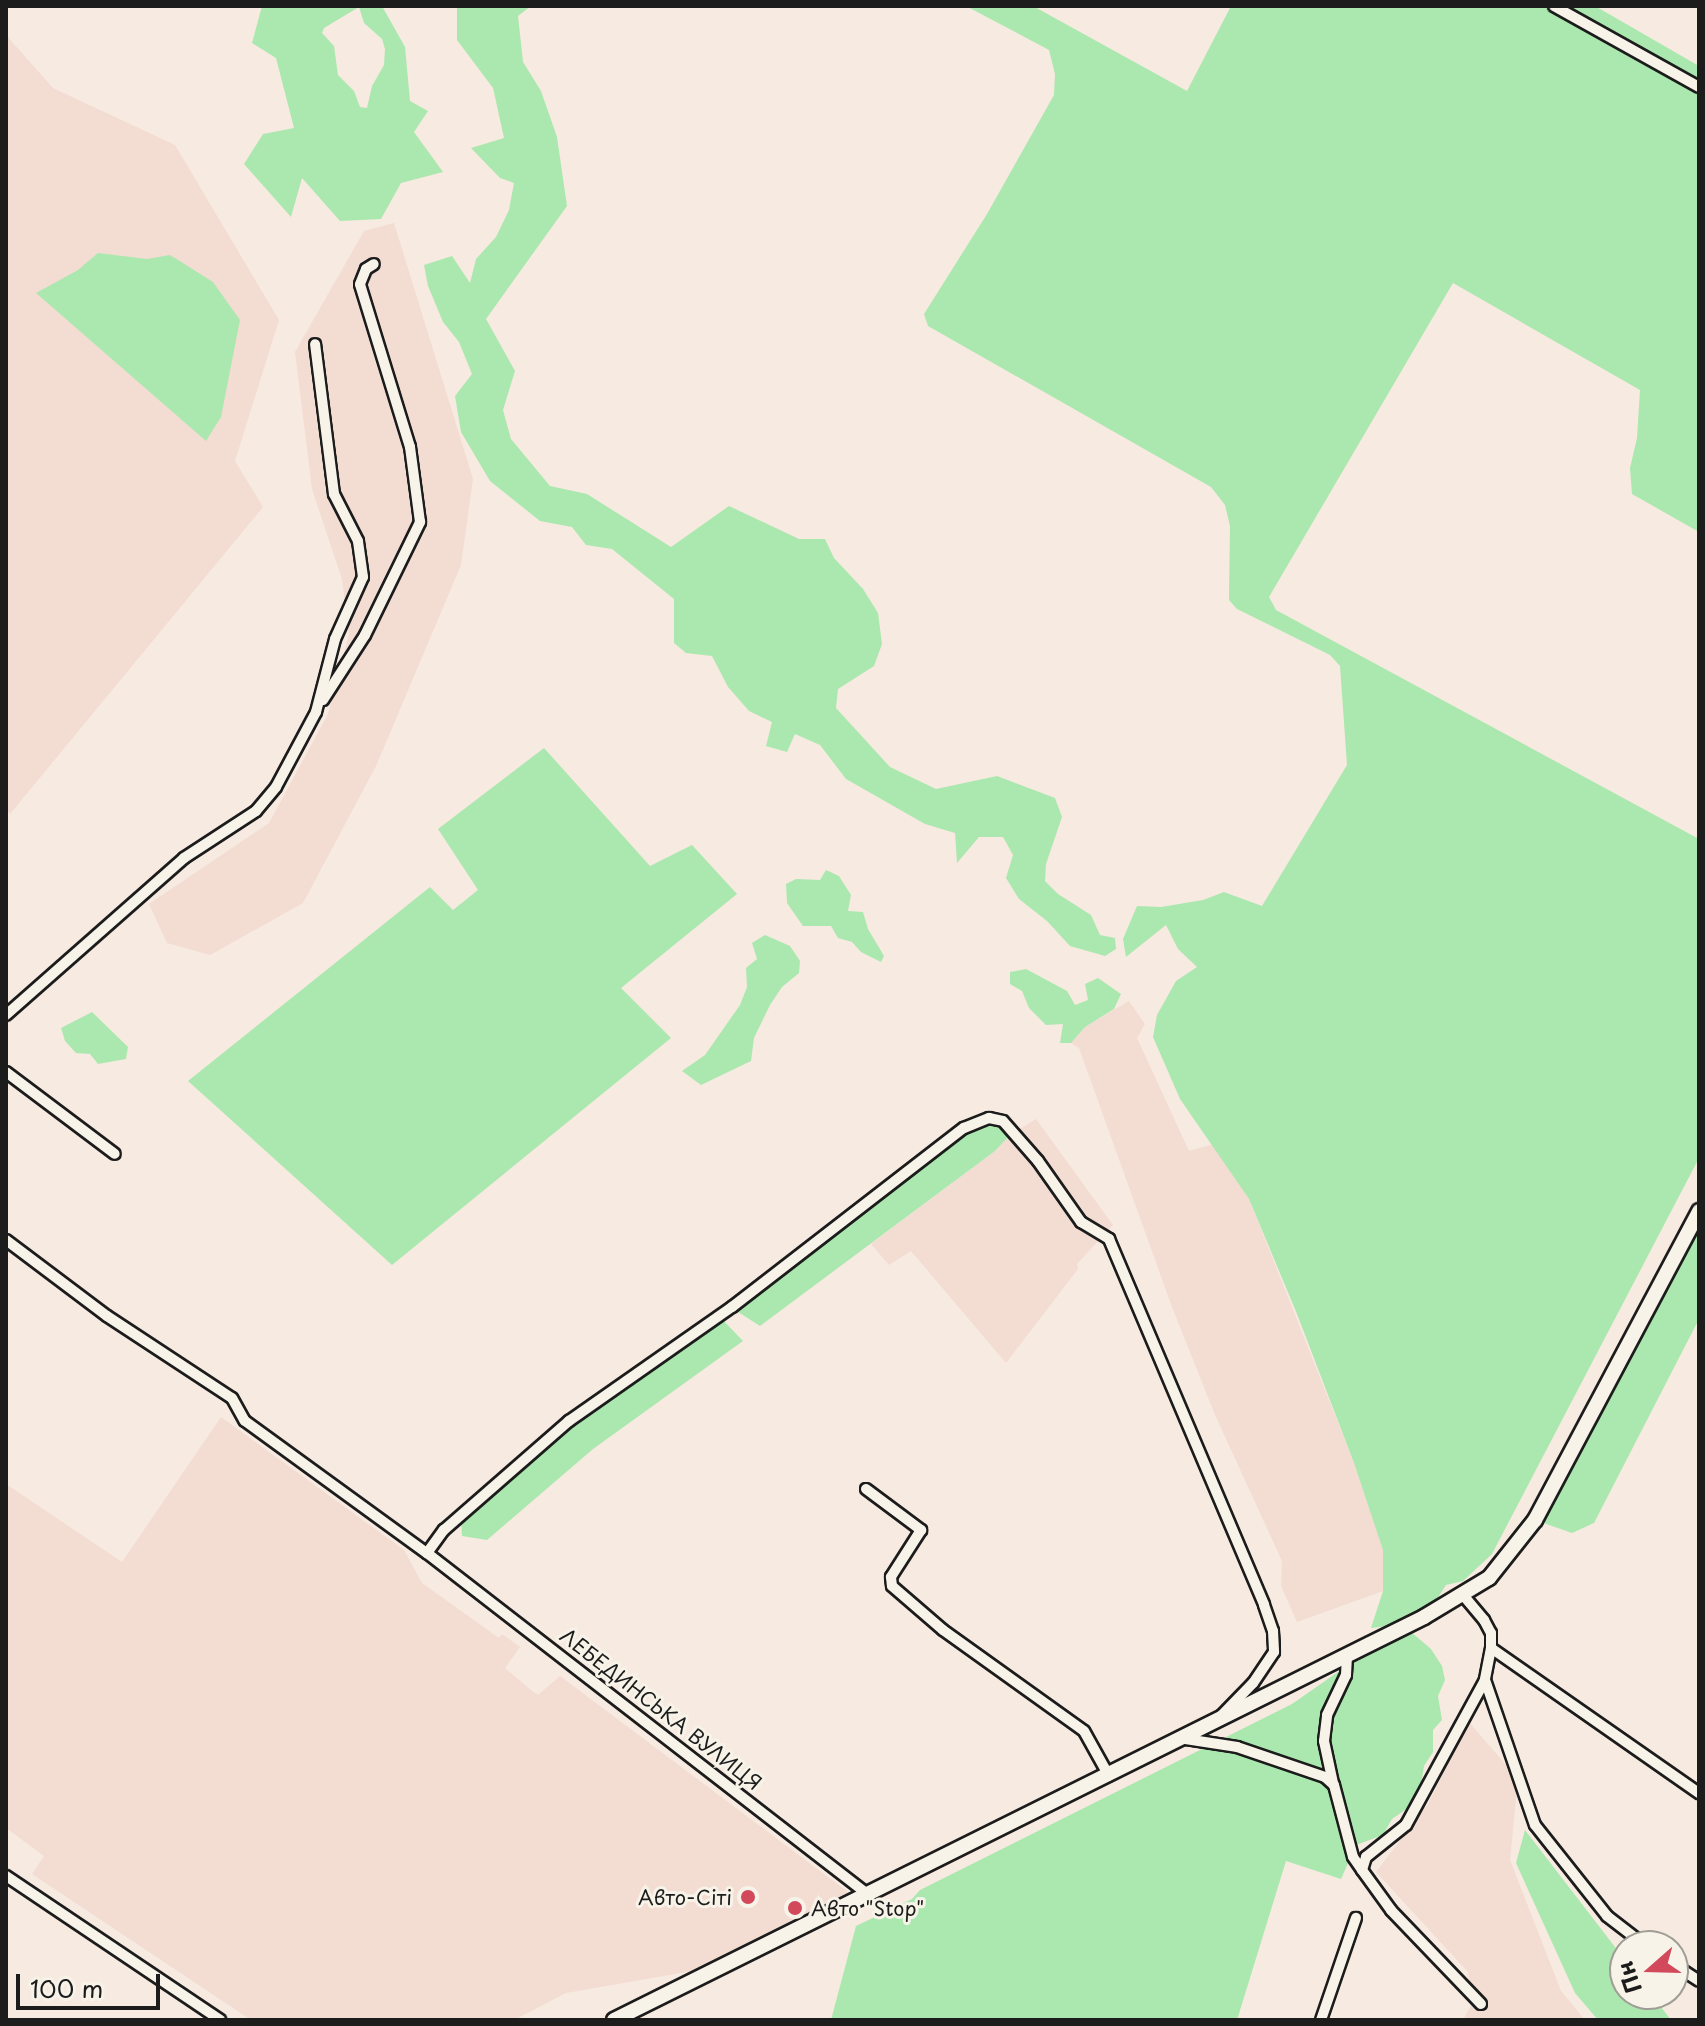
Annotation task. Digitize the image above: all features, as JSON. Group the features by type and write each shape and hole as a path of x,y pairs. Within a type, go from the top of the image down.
{"street":[{"path":"1554,6 1699,87"},
{"path":"6,1015 184,858 256,811 276,787 316,712 365,635 420,522 410,447 360,284 366,269 374,264"},
{"path":"315,344 334,494 358,541 363,577 335,639 316,712"},
{"path":"6,1072 115,1154"},
{"path":"427,1553 444,1530 569,1421 719,1316 964,1128 989,1118 1003,1121 1038,1161 1081,1222 1109,1239 1264,1605 1273,1631 1274,1652 1253,1683 1218,1720"},
{"path":"614,2020 1109,1776 1463,1595 1498,1569 1525,1535 1699,1211"},
{"name":"ЛЕБЕДИНСЬКА ВУЛИЦЯ","path":"6,1240 107,1316 232,1398 245,1421 427,1553 870,1896"},
{"path":"866,1489 921,1530 891,1577 892,1586 943,1630 1084,1731 1109,1776"},
{"path":"1362,1870 1366,1857 1406,1825 1485,1680 1491,1633 1463,1595"},
{"path":"1491,1648 1699,1793"},
{"path":"1347,1654 1346,1675 1327,1715 1324,1741 1353,1857 1391,1910 1481,2004"},
{"path":"1485,1680 1535,1825 1607,1916 1625,1930"},
{"path":"1179,1738 1237,1747 1325,1777 1334,1785"},
{"path":"6,1876 220,2020"},
{"path":"1321,2020 1356,1918"}],"shaded area":[{"path":"6,35 53,88 175,145 279,320 235,461 263,507 10,814 6,810"},
{"path":"394,223 473,479 461,565 376,766 303,903 210,955 167,943 149,904 269,823 328,714 349,635 342,579 312,489 295,352 364,231"},
{"path":"1129,1001 1145,1024 1137,1038 1189,1151 1214,1144 1249,1199 1354,1463 1384,1550 1383,1591 1297,1622 1281,1586 1282,1561 1215,1415 1172,1307 1079,1048 1071,1043 1085,1027"},
{"path":"1036,1119 1113,1225 1077,1264 1078,1269 1006,1363 911,1251 889,1265 871,1244 995,1151 1010,1135"},
{"path":"221,1417 404,1550 422,1583 499,1638 502,1634 520,1647 505,1668 531,1690 538,1695 560,1676 852,1895 698,1970 566,1993 514,2020 251,2020 32,1874 44,1856 6,1828 6,1484 122,1562"},
{"path":"1469,1722 1518,1779 1510,1860 1561,1991 1585,2020 1463,2020 1472,2004 1468,1972 1376,1872 1428,1804"}],"green space":[{"path":"262,6 382,6 405,47 410,101 428,111 414,132 443,172 401,183 381,219 340,221 302,178 291,217 244,164 263,134 294,128 276,58 252,43","holes":["359,7 364,23 382,39 385,49 384,65 372,86 367,108 360,107 354,91 338,75 334,46 322,33 324,28"]},
{"path":"457,6 531,6 518,16 523,62 541,91 557,137 567,206 486,319 515,371 503,410 511,439 550,486 587,494 671,547 729,506 799,539 825,539 834,558 863,589 878,613 882,644 874,666 838,689 836,708 890,767 936,789 997,776 1055,798 1062,817 1046,864 1045,881 1058,894 1091,915 1100,935 1115,938 1116,949 1105,956 1070,946 1047,921 1019,899 1006,878 1013,855 1003,837 979,837 957,863 955,833 925,824 846,779 820,745 795,734 787,752 766,746 772,722 749,711 728,687 712,656 686,653 674,643 674,599 612,549 586,545 572,527 540,521 490,481 461,432 455,396 472,374 459,342 443,322 428,286 424,265 452,256 470,283 476,259 496,237 509,210 514,183 500,178 471,148 504,138 493,88 457,40"},
{"path":"966,6 1033,6 1187,91 1231,6 1595,6 1699,66 1699,532 1632,494 1630,468 1637,438 1640,390 1453,283 1269,597 1276,610 1699,839 1699,1158 1492,1554 1463,1581 1446,1585 1437,1599 1420,1612 1388,1626 1371,1628 1383,1591 1383,1550 1354,1463 1297,1314 1249,1199 1180,1099 1153,1037 1157,1015 1176,981 1197,967 1178,949 1166,925 1126,957 1123,939 1137,906 1161,907 1203,900 1224,892 1262,906 1347,765 1340,666 1330,655 1237,609 1229,600 1230,526 1225,505 1211,487 928,326 924,314 987,214 1054,95 1055,74 1049,50"},
{"path":"98,253 147,259 170,255 213,282 240,320 221,417 206,441 36,293 78,270"},
{"path":"544,748 650,866 692,845 737,894 621,988 671,1038 392,1265 188,1081 430,887 453,910 478,890 438,829"},
{"path":"826,870 839,876 851,895 848,911 863,912 868,929 884,956 881,962 861,952 852,942 838,938 831,926 803,926 787,903 786,884 796,879 820,880"},
{"path":"765,935 790,946 800,961 799,973 782,987 770,1005 754,1038 751,1061 701,1085 682,1071 705,1055 740,1005 747,987 746,968 757,959 752,943"},
{"path":"1026,969 1067,991 1075,1005 1088,1000 1085,984 1098,978 1121,994 1114,1009 1085,1027 1071,1043 1060,1043 1063,1024 1046,1025 1029,1008 1022,991 1010,984 1010,972"},
{"path":"92,1012 128,1047 126,1059 98,1064 90,1054 76,1053 65,1041 61,1028"},
{"path":"998,1123 1010,1135 995,1151 760,1326 735,1310 965,1131"},
{"path":"1699,1211 1699,1319 1594,1523 1572,1533 1535,1520"},
{"path":"719,1316 743,1341 593,1449 487,1540 462,1536 461,1517 569,1421"},
{"path":"1411,1632 1431,1649 1442,1666 1445,1680 1438,1696 1442,1720 1433,1730 1433,1752 1424,1766 1420,1791 1412,1805 1392,1819 1383,1835 1356,1845 1341,1879 1286,1861 1237,2020 831,2020 856,1926 912,1899 920,1890 1292,1704 1378,1644"},
{"path":"1525,1830 1609,1939 1609,2010 1663,2010 1671,2020 1598,2020 1575,1993 1516,1863"}],"place":[{"name":"Авто-Сіті","path":"748,1897"},
{"name":"Авто \"Stop\"","path":"795,1908"}]}
